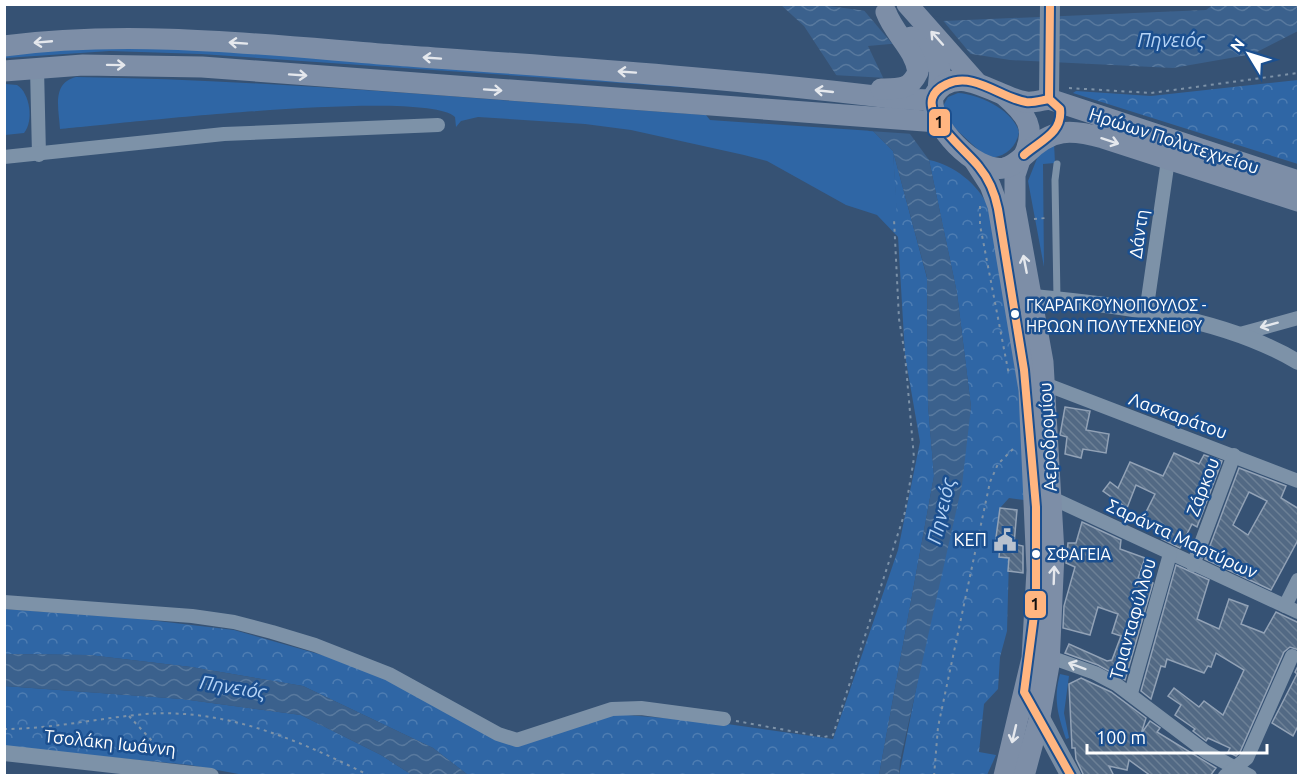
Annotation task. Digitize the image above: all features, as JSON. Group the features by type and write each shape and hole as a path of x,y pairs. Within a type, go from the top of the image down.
{"main road":[{"path":"882,8 937,86 939,122 974,159 996,168 1012,166 1054,135 1060,123 1061,112 1049,99 1050,4"},
{"path":"909,6 972,77 1002,94 1022,114 1031,131 1031,141 1022,158"},
{"path":"882,8 893,30 911,53 917,68 914,80 902,94"},
{"path":"4,46 82,40 227,42 685,76 859,95 902,94 972,77"},
{"path":"4,71 83,65 202,67 939,122"},
{"name":"Ηρώων Πολυτεχνείου","path":"1002,94 1029,102 1049,99 1299,181"},
{"name":"Ηρώων Πολυτεχνείου","path":"1054,135 1067,130 1089,134 1299,201"},
{"name":"Αεροδρομίου","path":"1022,158 1015,175 1016,214 1032,297 1045,384 1054,553 1050,657 1040,716 1024,776"},
{"name":"Αεροδρομίου","path":"974,159 990,185 998,206 1029,390 1037,582 1034,643 1004,776"},
{"path":"1024,692 1040,716 1071,776"}],"street":[{"path":"37,68 39,155"},
{"path":"4,157 224,134 438,125"},
{"name":"Δάντη","path":"1146,313 1168,160"},
{"path":"1032,297 1146,313 1240,334 1269,345 1299,362"},
{"path":"1240,334 1299,318"},
{"name":"Λασκαράτου","path":"1045,384 1299,481"},
{"name":"Ζάρκου","path":"1193,565 1234,455"},
{"name":"Σαράντα Μαρτύρων","path":"1052,498 1299,612"},
{"name":"Τριανταφύλλου","path":"1131,693 1170,554"},
{"path":"1286,606 1299,580"},
{"path":"4,602 192,616 234,622 272,632 315,645 389,674 498,734 517,740 612,709 641,708 724,719"},
{"path":"1230,771 1247,758 1292,656"},
{"path":"1050,657 1095,673 1131,693 1230,771 1250,776"},
{"name":"Τσολάκη Ιωάννη","path":"4,753 111,770 211,776"}],"lane":[{"path":"1057,299 1055,180 1058,164"}],"path":[{"path":"1084,88 1151,93 1299,73"},
{"path":"982,200 980,225 1008,375"},
{"path":"1030,211 1031,220"},
{"path":"724,719 824,737 833,735 836,730 905,512 914,458 905,355 899,319 894,219"},
{"path":"934,776 938,727 946,683 970,583 990,482 998,464 1015,447"},
{"path":"4,729 129,716 197,714 244,723 370,776"},
{"path":"129,716 171,762"}],"green space":[{"path":"157,46 690,83 694,88 201,54 110,51 5,58 4,52"},
{"path":"76,77 234,82 391,92 706,115 710,120 873,131 893,151 899,238 877,215 846,205 767,161 631,130 585,124 478,117 461,121 456,127 455,117 432,109 388,106 268,110 60,129 58,98 60,91 68,80"},
{"path":"1298,80 1298,164 1073,93 1076,91 1151,96"},
{"path":"5,84 17,85 28,101 30,115 24,133 5,135"},
{"path":"958,93 985,100 1003,110 1010,117 1019,132 1012,148 998,156 987,158 948,122 943,106 948,97"},
{"path":"1054,143 1055,163 1043,164 1044,267 1028,181 1038,156"},
{"path":"893,151 927,278 928,405 934,476 879,775 468,775 433,748 303,686 191,667 89,655 5,654 4,609 132,618 234,630 389,674 514,739 602,713 713,722 833,739 898,550 920,442 905,355"},
{"path":"929,160 947,166 964,177 978,191 989,208 1020,386 1024,500 1009,498 1000,508 995,544 1000,546 999,557 1009,558 1007,631 1000,657 998,689 984,704 979,752 996,755 987,775 899,776 971,407 957,293"},
{"path":"1060,674 1069,676 1064,713 1069,738 1066,739 1057,707"},
{"path":"4,686 182,699 301,715 381,755 412,775 244,775 190,765 5,747"}],"water":[{"name":"Πηνειός","path":"1214,4 1298,5 1298,31 1253,54 1173,68 1010,60 901,43 868,46 910,134 929,160 957,293 971,407 962,485 900,761 899,775 879,775 934,476 928,405 927,277 893,151 873,131 804,26 781,5 821,5 943,21 1206,10"},
{"name":"Πηνειός","path":"4,654 89,655 191,667 303,686 433,748 468,775 412,775 381,755 301,715 182,699 5,686"}],"pier":[{"path":"862,8 940,17 974,58 895,47"},
{"path":"832,75 886,78 914,134 869,131"}],"building":[{"path":"1065,407 1090,411 1086,430 1109,434 1106,453 1083,449 1081,458 1065,454 1067,437 1060,435"},
{"path":"1174,453 1199,464 1204,455 1222,461 1197,527 1192,524 1180,548 1162,539 1164,534 1141,522 1155,494 1136,485 1127,508 1103,491 1110,482 1118,488 1130,462 1163,476"},
{"path":"1239,468 1286,486 1281,498 1299,509 1299,538 1271,590 1205,559","holes":["1249,492 1267,501 1248,535 1233,525"]},
{"name":"ΚΕΠ","path":"1000,508 1017,510 1014,544 1023,546 1023,573 1008,571 1009,558 999,557 1000,546 995,545"},
{"path":"1082,522 1121,540 1120,549 1145,558 1138,578 1153,583 1125,680 1098,665 1065,653 1069,644 1107,661 1112,660 1121,636 1112,633 1118,614 1098,607 1090,635 1063,628 1064,606 1075,567 1066,563 1068,543 1076,543"},
{"path":"1176,565 1209,580 1197,619 1219,629 1229,599 1248,606 1241,624 1264,633 1276,612 1299,623 1299,650 1290,647 1284,652 1240,752 1236,756 1228,752 1230,748 1208,738 1206,741 1193,731 1195,729 1175,715 1181,705 1168,696 1174,688 1199,707 1204,701 1223,715 1244,670 1216,653 1211,667 1208,666 1204,673 1167,659 1165,667 1161,666 1151,699 1141,691"},
{"path":"1299,664 1299,724 1293,736 1272,723 1297,674 1295,672"},
{"path":"1081,678 1111,692 1146,718 1141,734 1150,721 1160,728 1157,732 1216,768 1210,776 1151,776 1129,760 1127,770 1109,766 1114,776 1084,776 1076,759 1075,748 1072,748 1069,684"}],"transit line":[{"name":"1","path":"1049,99 1050,4"},
{"name":"1","path":"1024,155 1049,136 1058,124 1060,109 1049,99 1035,102 1016,100 967,81 947,84 935,93 932,103 934,114 983,172 998,209 1024,370 1036,507 1036,600 1024,692 1071,776"}],"place":[{"name":"ΓΚΑΡΑΓΚΟΥΝΟΠΟΥΛΟΣ - ΗΡΩΩΝ ΠΟΛΥΤΕΧΝΕΙΟΥ","path":"1015,314"},
{"name":"ΚΕΠ","path":"1005,540"},
{"name":"ΣΦΑΓΕΙΑ","path":"1036,554"}]}
